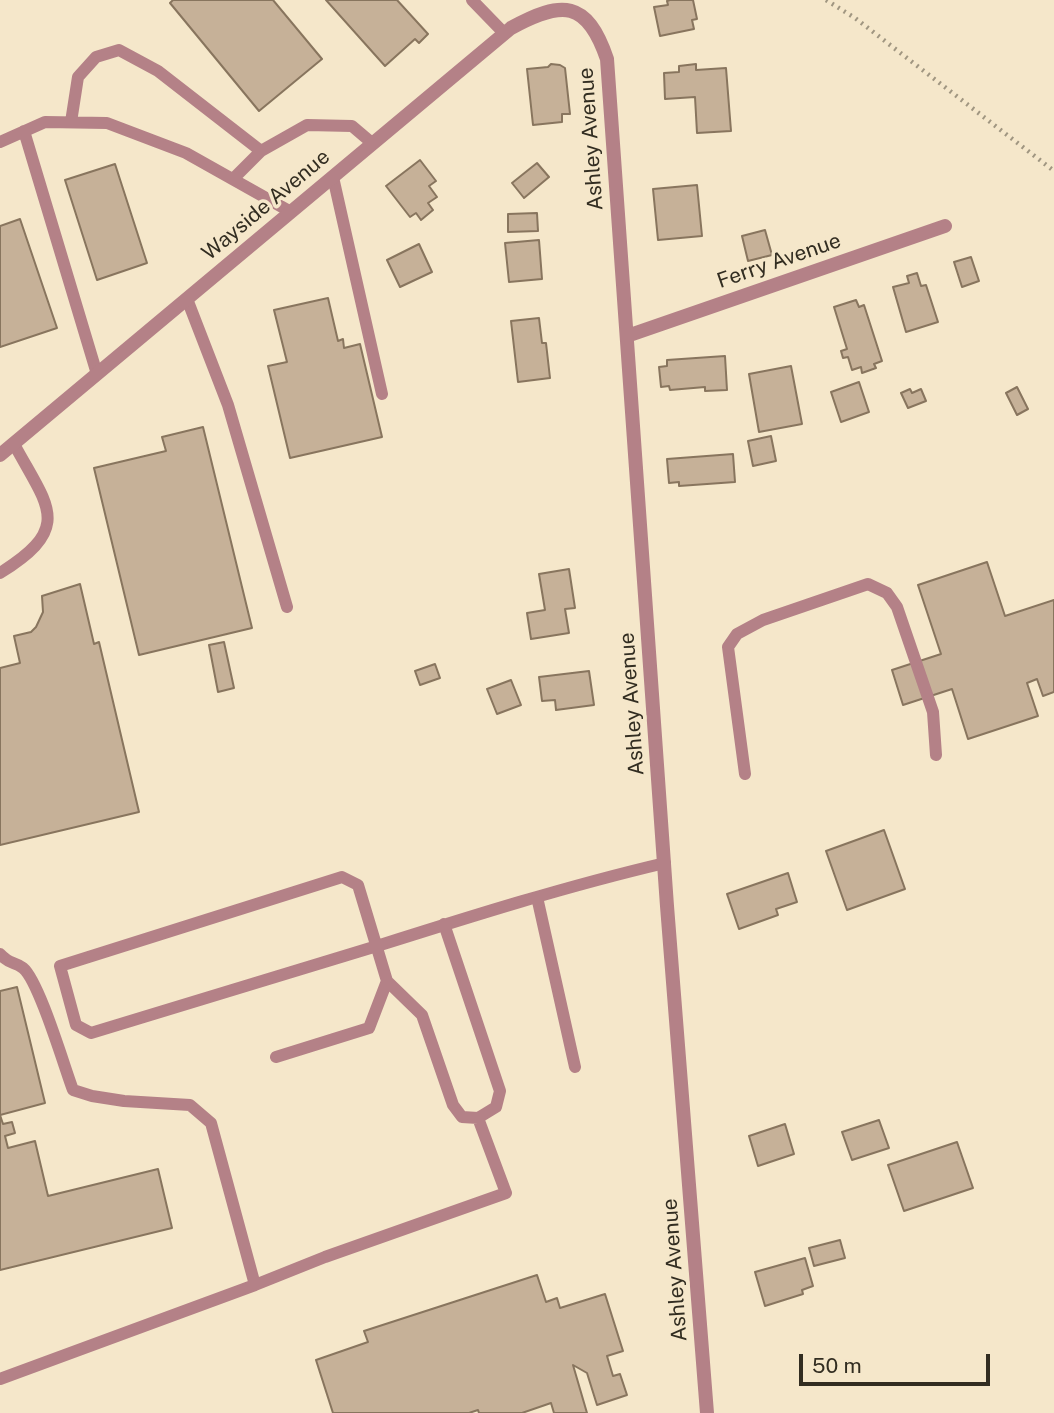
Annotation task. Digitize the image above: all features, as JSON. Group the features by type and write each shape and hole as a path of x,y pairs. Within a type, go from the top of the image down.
{"street":[{"name":"Wayside Avenue","path":"0,455 505,33 535,12 568,4"},
{"name":"Ashley Avenue","path":"568,4 593,27 607,60 707,1413"},
{"name":"Ferry Avenue","path":"627,335 945,226"}],"lane":[{"path":"472,0 505,33"},
{"path":"71,122 78,77 96,57 119,50 158,71 261,150"},
{"path":"0,142 45,122 107,123 186,153 291,212"},
{"path":"233,179 261,150 307,125 352,126 372,143"},
{"path":"24,131 97,374"},
{"path":"333,177 382,394"},
{"path":"187,299 228,405 287,607"},
{"path":"0,573 38,544 50,521 42,496 14,444"},
{"path":"745,774 728,647 737,634 763,620 868,584 887,593 897,607 933,712 936,755"},
{"path":"444,924 500,1091 496,1107 478,1118 461,1117 453,1105 422,1015 387,981 377,946 358,885 342,877 60,966 76,1025 92,1033 377,946 444,924 665,863"},
{"path":"537,897 575,1067"},
{"path":"0,954 7,962 22,967 34,982 73,1090 124,1101 190,1105 211,1123 255,1284"},
{"path":"276,1057 369,1028 387,981"},
{"path":"0,1379 325,1257 506,1193 478,1118"}],"path":[{"path":"826,0 855,18 1054,171"}],"building":[{"path":"173,0 273,0 322,59 259,111 170,3"},
{"path":"326,0 397,0 428,34 419,43 415,39 385,66"},
{"path":"670,0 693,0 697,19 692,20 694,29 660,36 654,7 668,5 667,1"},
{"path":"551,64 565,68 570,114 562,114 562,122 533,125 527,69 548,67"},
{"path":"696,64 696,70 726,68 731,131 697,133 695,97 665,99 664,73 679,72 679,66"},
{"path":"420,160 436,181 429,186 437,197 428,203 433,210 421,220 416,213 410,217 386,186"},
{"path":"537,163 549,177 524,198 512,183"},
{"path":"115,164 147,263 97,280 65,180"},
{"path":"697,185 702,236 658,240 653,189"},
{"path":"537,213 538,231 508,232 508,214"},
{"path":"20,219 57,328 0,347 0,226"},
{"path":"765,230 772,255 748,261 742,236"},
{"path":"539,240 542,279 509,282 505,243"},
{"path":"419,244 432,272 400,287 387,260"},
{"path":"971,257 979,281 962,287 954,262"},
{"path":"917,273 921,286 926,285 938,322 906,332 893,287 909,283 907,276"},
{"path":"328,298 338,341 343,339 344,348 360,344 382,437 290,458 268,366 287,362 274,310"},
{"path":"856,300 859,307 864,305 882,361 874,364 876,368 862,373 861,367 852,370 848,357 843,358 841,351 847,349 834,307"},
{"path":"539,318 542,343 546,343 550,378 518,382 511,321"},
{"path":"725,356 727,390 705,391 705,387 670,390 669,386 661,387 659,367 667,366 667,360"},
{"path":"791,366 802,424 759,432 749,374"},
{"path":"859,382 869,412 841,422 831,392"},
{"path":"1017,387 1028,409 1017,415 1006,393"},
{"path":"910,389 912,393 921,389 926,401 908,408 901,393"},
{"path":"203,427 252,628 139,655 94,468 166,451 162,437"},
{"path":"771,436 776,461 753,466 748,441"},
{"path":"733,454 735,482 679,486 679,482 669,483 667,459"},
{"path":"987,562 1005,616 1054,600 1054,692 1043,696 1037,679 1027,683 1038,716 968,739 952,689 903,705 892,670 941,654 918,585"},
{"path":"569,569 575,608 565,609 569,633 531,639 527,613 545,610 539,574"},
{"path":"80,584 94,644 99,642 139,812 0,845 0,668 20,663 14,636 31,632 36,627 43,612 42,596"},
{"path":"224,642 234,688 218,692 209,645"},
{"path":"435,664 440,678 420,685 415,671"},
{"path":"589,671 594,705 556,710 555,700 542,701 539,677"},
{"path":"511,680 521,705 497,714 487,689"},
{"path":"884,830 905,889 847,910 826,851"},
{"path":"788,873 797,902 776,909 778,915 739,929 727,894"},
{"path":"17,987 45,1103 0,1115 0,991"},
{"path":"0,1115 3,1124 12,1122 15,1133 5,1136 8,1148 35,1141 48,1196 158,1169 172,1228 0,1270"},
{"path":"879,1120 889,1148 852,1160 842,1132"},
{"path":"785,1124 794,1154 758,1166 749,1136"},
{"path":"957,1142 973,1188 904,1211 888,1165"},
{"path":"840,1240 845,1258 814,1266 809,1248"},
{"path":"805,1258 813,1286 802,1290 803,1294 765,1306 755,1272"},
{"path":"537,1275 546,1302 557,1298 560,1308 605,1294 623,1351 607,1356 613,1376 620,1374 627,1395 597,1405 587,1373 573,1365 587,1413 554,1413 551,1403 522,1413 479,1413 478,1410 469,1413 333,1413 316,1360 368,1342 364,1331"}]}
